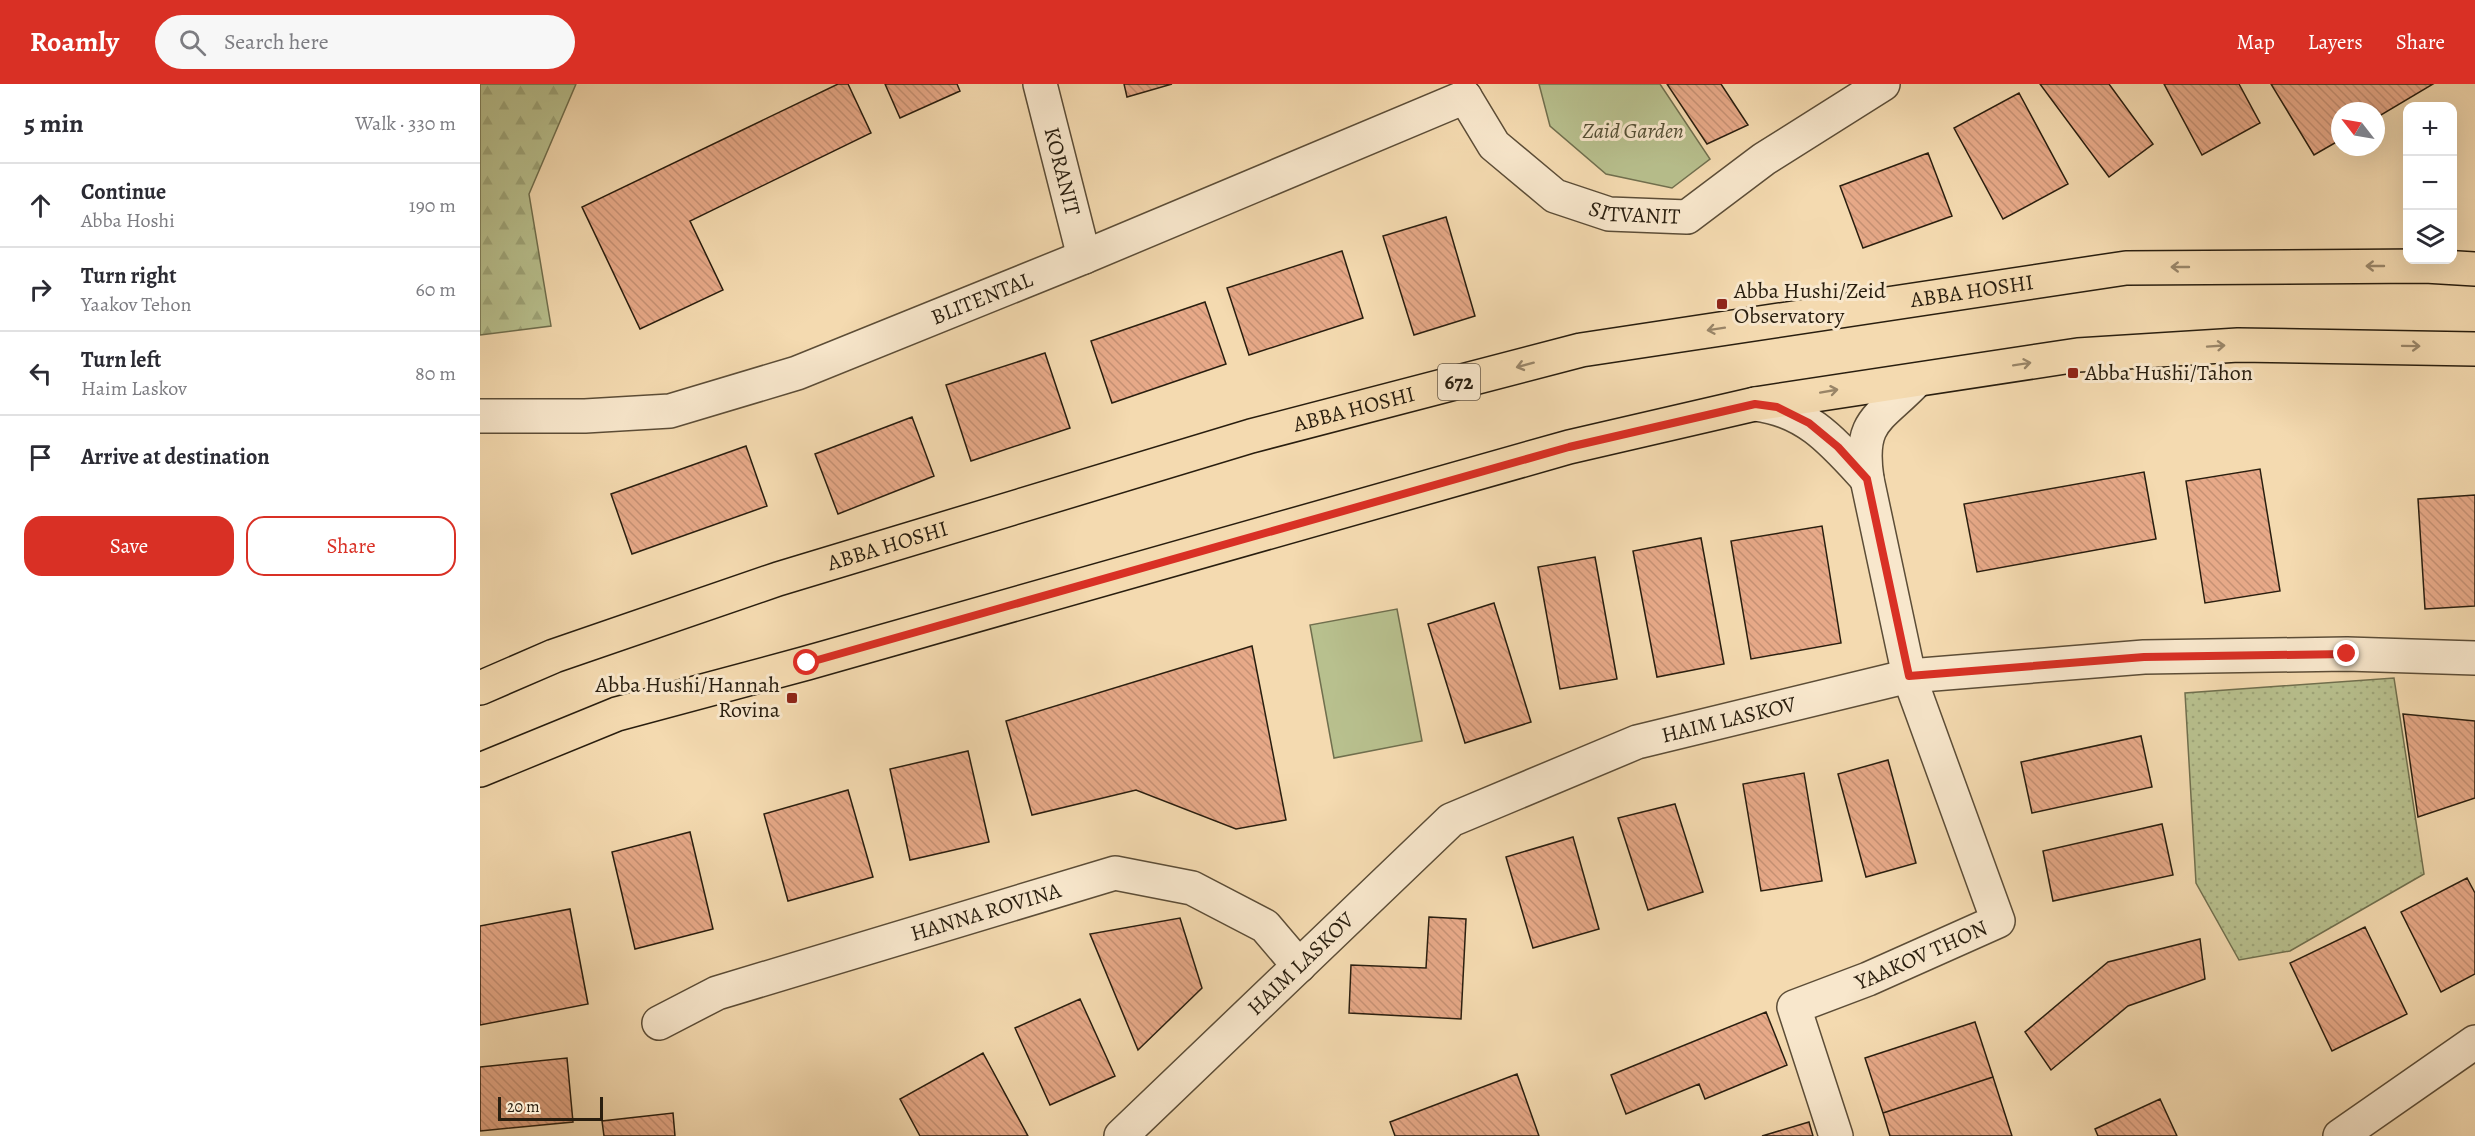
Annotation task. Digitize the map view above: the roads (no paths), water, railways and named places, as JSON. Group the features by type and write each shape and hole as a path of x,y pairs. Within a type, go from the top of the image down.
{"main road":[{"name":"ABBA HOSHI","path":"480,688 554,656 789,576 1251,436 1581,350 2126,268 2425,266 2475,269"},
{"path":"480,770 617,714 818,660 1569,447 1755,404 1840,389 1917,380 2078,355 2238,345 2475,349"},
{"path":"480,789 617,714"}],"street":[{"name":"KORANIT","path":"1040,84 1084,257"},
{"name":"SITVANIT","path":"1469,91 1494,145 1555,196 1609,214 1687,218 1764,159 1883,84"},
{"name":"BLITENTAL","path":"480,416 585,416 670,411 796,373 1084,257 1469,91"},
{"path":"1909,676 1863,452 1867,433 1876,419 1917,380"},
{"path":"1755,404 1777,407 1809,423 1838,447 1867,479"},
{"name":"HAIM LASKOV","path":"1121,1136 1451,820 1637,742 1909,676 2144,657 2347,654 2475,658"},
{"name":"YAAKOV THON","path":"1836,1136 1794,1007 1868,979 1998,921 1909,676"},
{"name":"HANNA ROVINA","path":"658,1023 717,993 1115,873 1192,888 1265,926 1299,966"},
{"path":"2340,1136 2475,1042"}],"place":[{"name":"Abba Hushi/Zeid Observatory","path":"1722,304"},
{"name":"Abba Hushi/Tahon","path":"2073,373"},
{"name":"Abba Hushi/Hannah Rovina","path":"792,698"}],"park label":[{"name":"Zaid Garden","path":"1633,131"}]}
